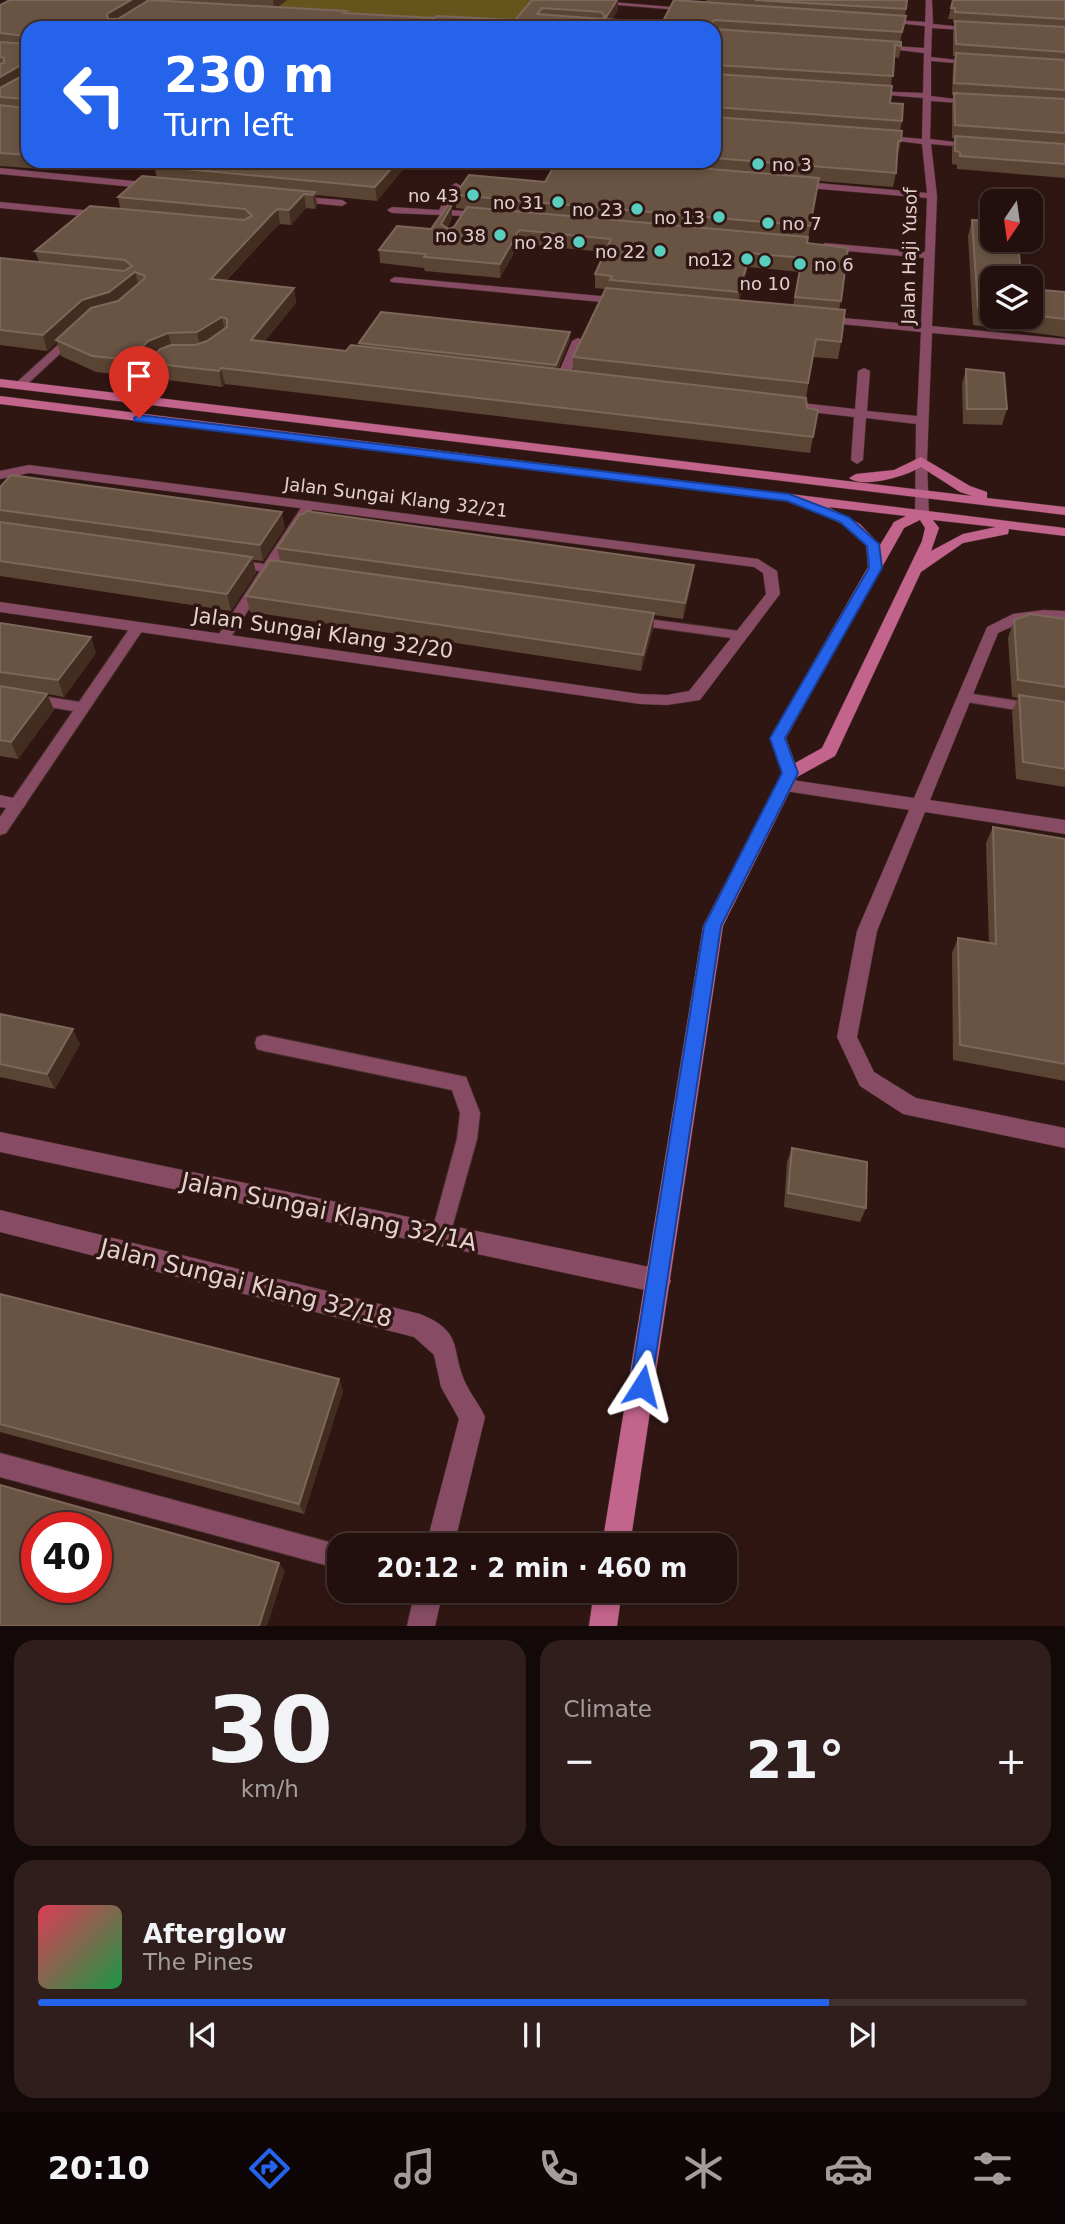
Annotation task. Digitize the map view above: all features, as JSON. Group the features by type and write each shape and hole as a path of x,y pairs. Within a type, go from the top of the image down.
{"main road":[{"path":"0,383 1065,511"},
{"path":"61,408 75,392"},
{"path":"0,400 1065,532"},
{"path":"589,454 623,450 857,478 889,477 922,461 965,489 1007,504"},
{"path":"789,497 832,513 860,531 873,544 875,568"},
{"path":"787,779 778,738 899,525 922,514"},
{"path":"618,1533 713,926 787,779 829,752 929,541 932,528 922,514"},
{"path":"912,575 954,540 985,532 1042,529"},
{"path":"603,1626 606,1603"}],"street":[{"path":"558,0 696,9"},
{"name":"Jalan Haji Yusof","path":"922,514 932,196 926,142 929,0"},
{"path":"874,20 993,30"},
{"path":"862,46 982,63"},
{"path":"861,92 979,102"},
{"path":"873,137 980,145"},
{"path":"0,171 168,187"},
{"path":"783,183 932,196"},
{"path":"441,214 456,186"},
{"path":"289,198 342,203"},
{"path":"0,205 117,216"},
{"path":"392,210 491,216"},
{"path":"456,225 463,214"},
{"path":"807,245 930,256"},
{"path":"395,280 640,302"},
{"path":"804,318 1065,342"},
{"path":"562,379 579,341"},
{"path":"124,398 156,362 165,356 177,355"},
{"path":"857,460 864,371"},
{"path":"549,377 576,381"},
{"path":"766,403 924,421"},
{"name":"Jalan Sungai Klang 32/21","path":"0,475 29,469 758,564"},
{"name":"Jalan Sungai Klang 32/20","path":"0,607 640,699 667,700 694,695 773,594 770,571 758,564"},
{"path":"1058,615 1013,617 992,630 867,931 847,1037 867,1079 911,1107 1065,1138"},
{"path":"787,779 1065,827"},
{"name":"Jalan Sungai Klang 32/1A","path":"0,1142 659,1280"},
{"name":"Jalan Sungai Klang 32/18","path":"0,1221 420,1326 440,1339 449,1358 454,1387 472,1417 443,1533"},
{"path":"421,1626 426,1603"}],"lane":[{"path":"20,385 84,326"},
{"path":"222,640 309,505"},
{"path":"215,561 296,573"},
{"path":"622,619 740,635"},
{"path":"0,829 9,803 85,708 137,628"},
{"path":"0,694 85,708"},
{"path":"966,698 1065,713"},
{"path":"264,1043 459,1083 470,1113 467,1139 440,1235"},
{"path":"0,1465 327,1554"}],"shaded area":[{"path":"179,0 532,0 513,21 448,21 176,3"}],"building":[{"path":"10,0 131,0 107,14 108,19 118,19 149,0 434,18 515,20 532,0 617,0 605,19 634,21 21,21 21,36 0,33 0,5","holes":["542,8 601,12 605,16 602,19 537,14"]},
{"path":"674,0 906,16 902,32 715,20 663,21"},
{"path":"755,0 907,0 906,9"},
{"path":"953,0 1065,0 1065,19 955,12 955,8 951,8"},
{"path":"955,21 1065,27 1065,52 956,44"},
{"path":"721,29 901,42 901,46 895,45 893,76 721,65"},
{"path":"0,42 21,44 21,65 0,77 0,64 4,63 4,58 0,57"},
{"path":"956,53 1065,60 1065,90 954,83"},
{"path":"721,74 892,86 890,103 903,104 902,121 721,107"},
{"path":"21,77 21,99 0,97 0,88"},
{"path":"954,93 1065,99 1065,133 955,125"},
{"path":"0,105 21,108 21,154 0,153"},
{"path":"721,117 902,131 901,141 898,141 896,173 721,159"},
{"path":"955,136 1065,144 1065,164 960,156 960,152 955,151"},
{"path":"175,168 392,168 375,187"},
{"path":"553,168 698,168 819,178 810,226 455,195 469,175 545,182"},
{"path":"142,176 315,192 313,195 304,194 289,210 278,209 273,213 211,279 294,288 251,340 346,351 351,345 806,398 807,408 818,410 813,437 221,368 219,371 148,363 160,349 207,341 227,327 227,319 222,317 197,332 168,333 148,341 130,360 92,356 56,340 91,308 118,301 144,279 145,276 135,272 109,292 82,300 43,335 0,330 0,258 124,271 132,266 125,260 35,251 90,206 244,220 252,216 245,209 118,197"},
{"path":"448,205 452,205 441,224 449,229 454,227 467,207 808,237 807,243 848,248 841,301 795,297 802,258 750,253 739,292 610,280 612,276 595,274 611,239 519,230 500,264 379,250 397,226 431,229"},
{"path":"972,220 980,220 980,252 1019,252 1020,266 980,266 978,308"},
{"path":"606,288 845,310 841,342 816,339 808,383 573,357"},
{"path":"1043,290 1065,292 1065,319 1043,316"},
{"path":"381,312 570,332 556,365 359,343"},
{"path":"966,369 1004,373 1007,409 967,409"},
{"path":"11,475 282,512 260,545 0,510 0,487"},
{"path":"306,511 694,565 685,603 277,548 300,514"},
{"path":"0,522 252,557 227,594 0,561"},
{"path":"270,560 654,613 643,655 246,596"},
{"path":"1030,614 1065,619 1065,687 1018,680 1014,620"},
{"path":"0,623 91,637 58,680 0,672"},
{"path":"0,686 47,694 11,742 0,740"},
{"path":"1019,695 1065,702 1065,769 1023,762"},
{"path":"993,827 1065,839 1065,1064 960,1045 958,938 996,944"},
{"path":"0,1014 73,1029 47,1074 0,1064"},
{"path":"792,1148 867,1162 866,1208 788,1193"},
{"path":"0,1294 339,1379 299,1504 0,1424"},
{"path":"0,1485 97,1512 21,1512 21,1603 112,1603 112,1516 279,1563 259,1626 0,1626"}],"place":[{"name":"no 3","path":"758,164"},
{"name":"no 43","path":"473,195"},
{"name":"no 31","path":"558,202"},
{"name":"no 23","path":"637,209"},
{"name":"no 13","path":"719,217"},
{"name":"no 7","path":"768,223"},
{"name":"no 38","path":"500,235"},
{"name":"no 28","path":"579,242"},
{"name":"no 22","path":"660,251"},
{"name":"no12","path":"747,259"},
{"name":"no 10","path":"765,261"},
{"name":"no 6","path":"800,264"}],"route":[{"path":"139,418 789,497 844,519 873,544 875,568 778,738 790,773 713,926 642,1386"}]}
